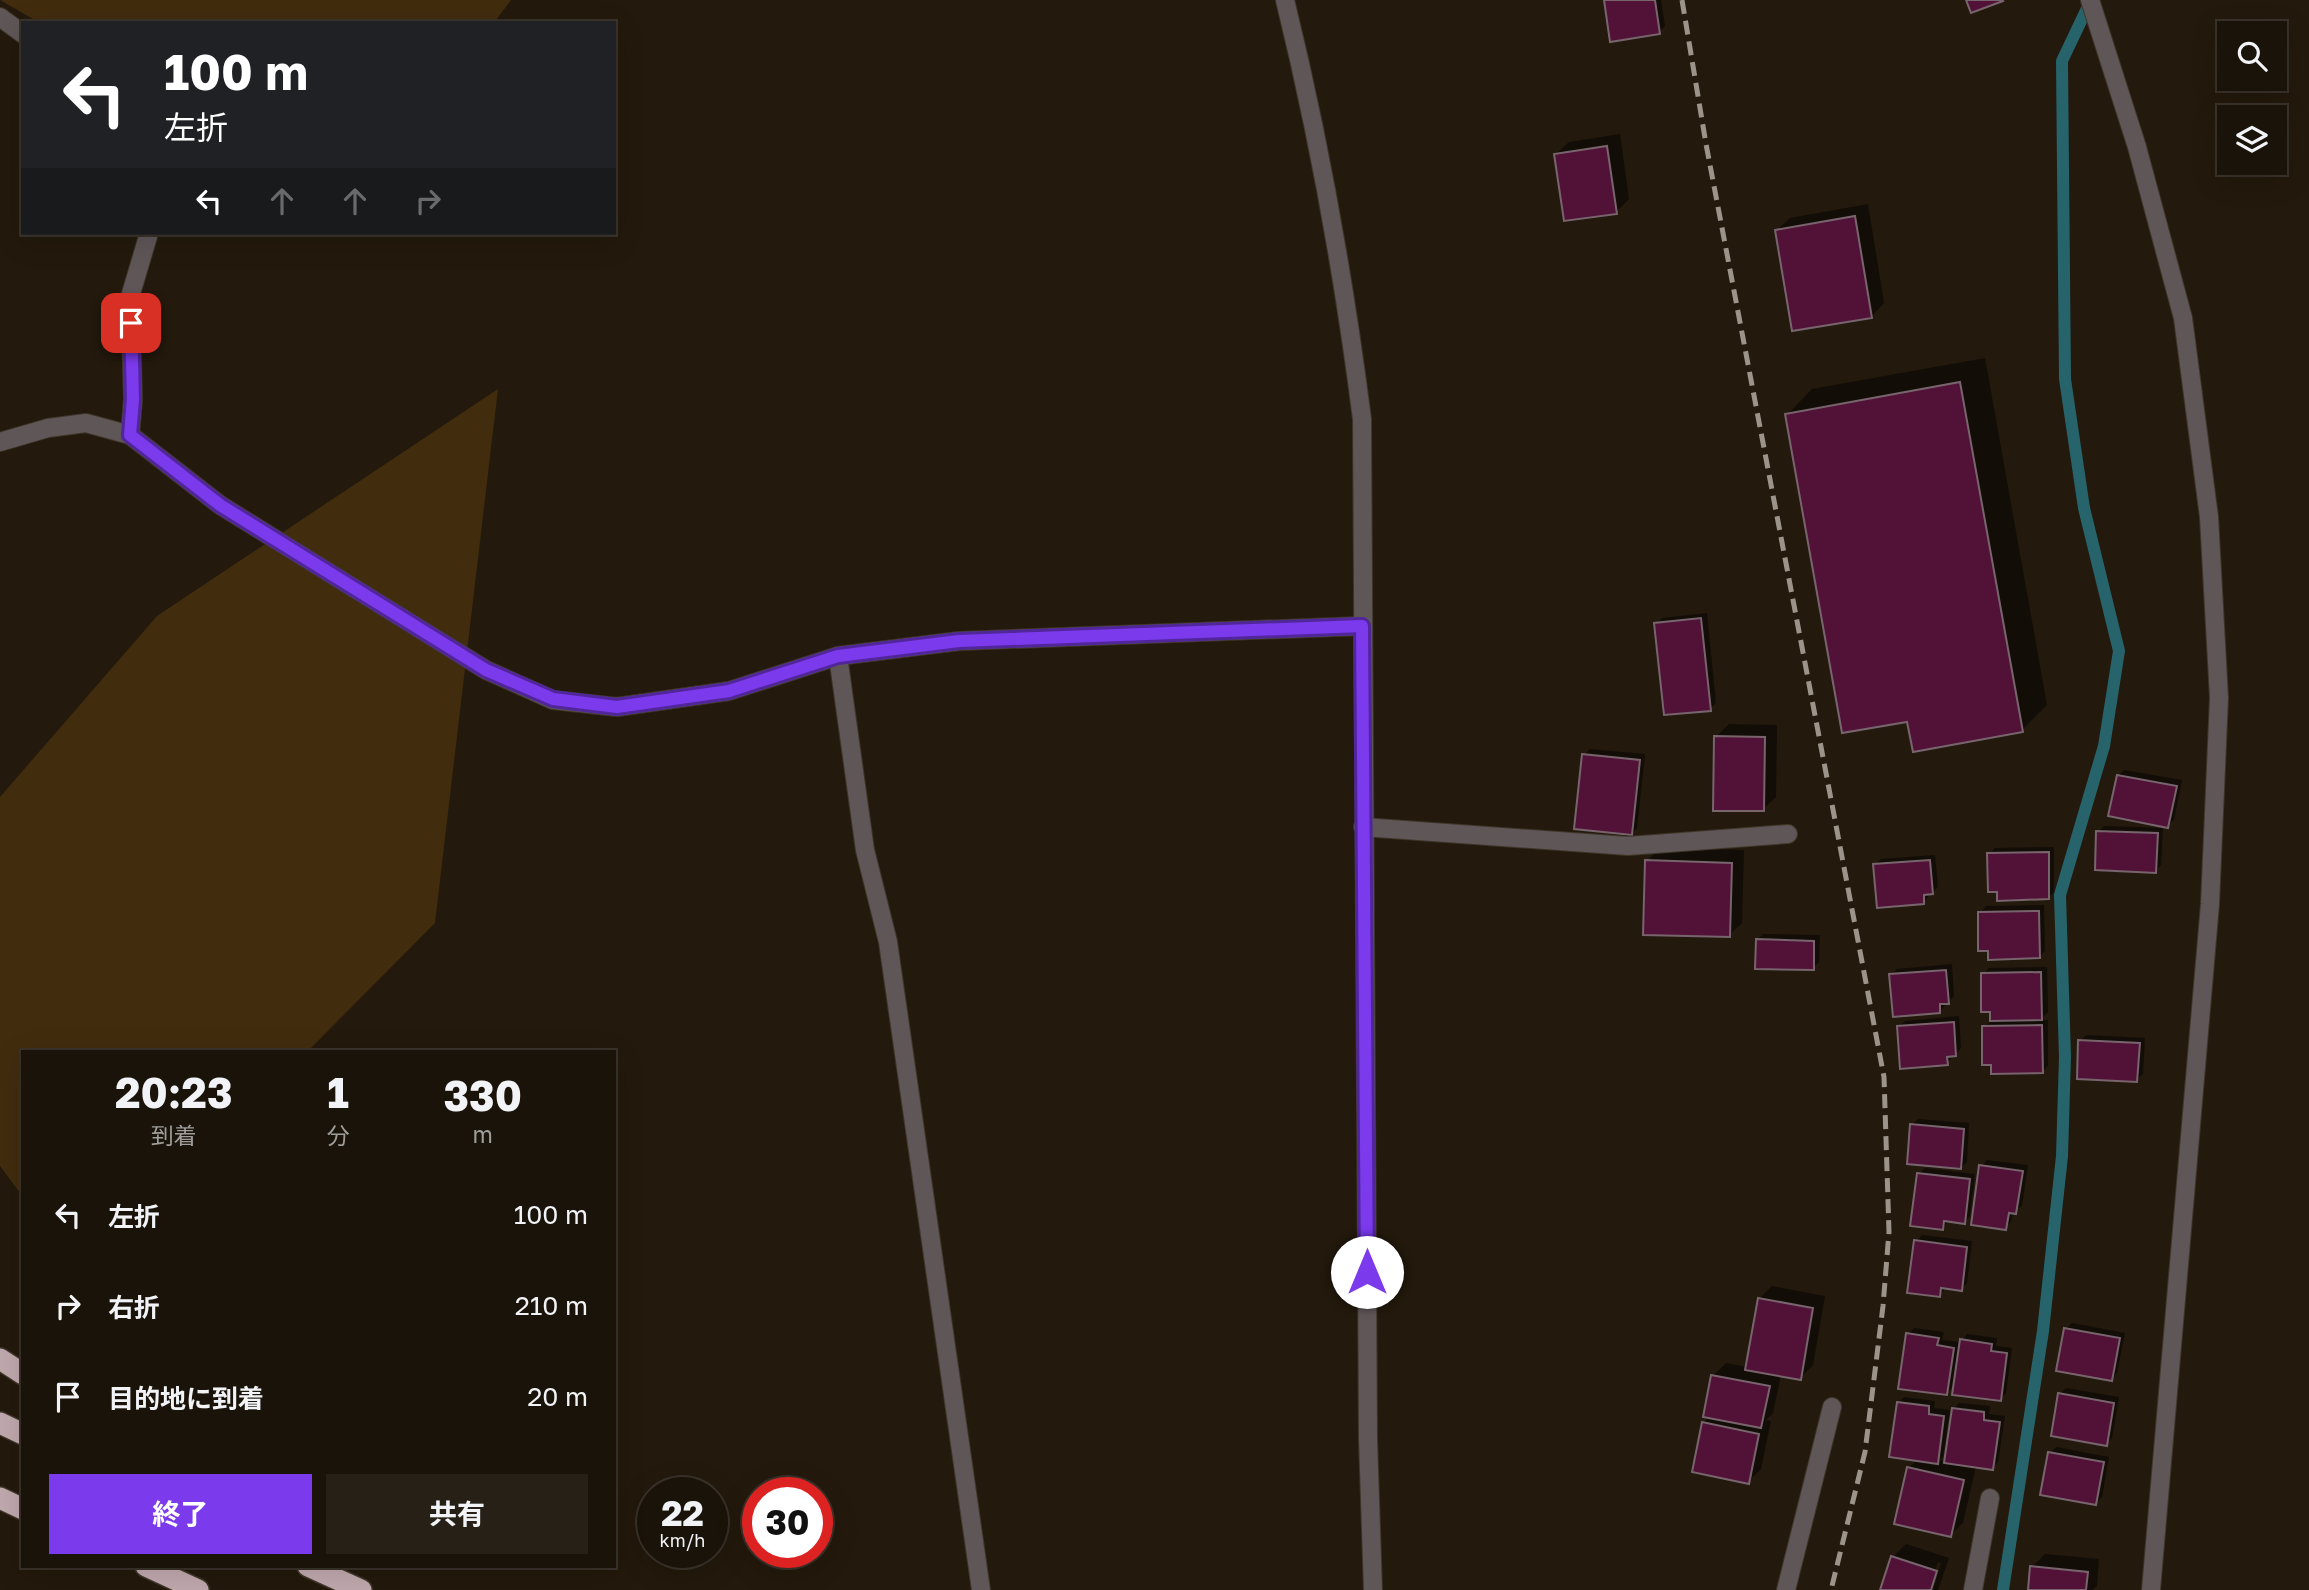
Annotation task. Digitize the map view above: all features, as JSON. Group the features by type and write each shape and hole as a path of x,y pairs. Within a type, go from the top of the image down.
{"highway":[{"path":"0,1359 21,1373"},
{"path":"0,1423 21,1433"},
{"path":"0,1498 21,1508"},
{"path":"150,1568 198,1590"},
{"path":"312,1568 361,1590"}],"street":[{"path":"1285,0 1301,66 1347,299 1362,419 1368,1439 1373,1590"},
{"path":"2090,0 2113,64 2183,318 2209,517 2219,698 2210,904 2151,1590"},
{"path":"0,17 21,33"},
{"path":"130,435 133,399 130,297 148,235"},
{"path":"0,442 48,428 86,423 130,435 220,505 486,670 553,699 617,707 717,693 838,656 959,641 1362,626"},
{"path":"838,656 866,850 888,942 981,1590"},
{"path":"1363,827 1628,846 1788,834"},
{"path":"1786,1590 1832,1408"},
{"path":"1973,1590 1990,1498"}],"shaded area":[{"path":"0,0 511,0 495,21 37,21"},
{"path":"498,389 435,923 308,1050 21,1050 21,1194 0,1166 0,797 157,616"}],"building":[{"path":"1604,0 1655,0 1660,34 1610,42"},
{"path":"1966,0 2002,0 2003,1 1971,13"},
{"path":"1607,146 1617,214 1564,221 1554,154"},
{"path":"1855,216 1872,318 1792,331 1775,230"},
{"path":"1960,382 2023,732 1913,752 1907,722 1842,733 1785,414"},
{"path":"1701,618 1711,711 1664,715 1654,623"},
{"path":"1714,736 1765,737 1764,811 1713,811"},
{"path":"1582,754 1640,760 1632,835 1574,829"},
{"path":"2117,775 2177,786 2168,828 2108,816"},
{"path":"2096,831 2158,833 2156,873 2095,870"},
{"path":"2049,852 2049,899 1997,901 1997,892 1988,892 1987,853"},
{"path":"1645,860 1732,863 1730,937 1643,935"},
{"path":"1930,860 1933,894 1924,895 1924,904 1877,908 1873,864"},
{"path":"2039,911 2040,958 1988,960 1988,951 1978,951 1978,912"},
{"path":"1756,939 1814,941 1814,970 1755,969"},
{"path":"1946,970 1949,1004 1940,1004 1940,1013 1893,1017 1889,974"},
{"path":"2041,972 2042,1020 1990,1021 1990,1012 1981,1012 1981,973"},
{"path":"1954,1022 1956,1056 1947,1057 1948,1065 1900,1069 1897,1026"},
{"path":"2042,1025 2043,1073 1991,1074 1991,1065 1982,1065 1982,1026"},
{"path":"2078,1040 2140,1043 2137,1082 2077,1079"},
{"path":"1910,1124 1964,1129 1961,1169 1907,1164"},
{"path":"1979,1165 2023,1171 2016,1214 2009,1213 2006,1230 1971,1225"},
{"path":"1917,1173 1970,1179 1965,1224 1944,1221 1943,1230 1910,1226"},
{"path":"1914,1240 1967,1247 1962,1291 1941,1288 1940,1297 1907,1293"},
{"path":"1758,1298 1813,1308 1801,1380 1745,1370"},
{"path":"2064,1328 2120,1338 2112,1381 2056,1371"},
{"path":"1906,1333 1939,1338 1937,1345 1954,1348 1947,1395 1898,1389"},
{"path":"1960,1339 1992,1344 1991,1351 2007,1353 2001,1401 1952,1395"},
{"path":"1711,1375 1770,1386 1761,1428 1703,1417"},
{"path":"2058,1393 2114,1403 2107,1446 2051,1436"},
{"path":"1897,1402 1929,1406 1929,1414 1944,1416 1938,1464 1889,1457"},
{"path":"1952,1408 1984,1412 1984,1420 2000,1422 1993,1470 1944,1463"},
{"path":"1702,1422 1759,1434 1749,1484 1692,1472"},
{"path":"2048,1452 2104,1462 2096,1505 2040,1495"},
{"path":"1907,1467 1964,1480 1951,1537 1894,1524"},
{"path":"1891,1556 1937,1571 1931,1590 1880,1590"},
{"path":"2030,1566 2088,1572 2086,1590 2028,1590"}],"waterway":[{"path":"2003,1590 2043,1331 2062,1156 2065,1057 2060,895 2104,746 2119,651 2084,508 2065,379 2062,61 2091,0"}],"railway":[{"path":"1682,0 1706,144 1884,1077 1889,1232 1883,1306 1865,1452 1831,1590"}],"route":[{"path":"131,323 133,399 130,435 220,505 486,670 553,699 617,707 729,691 838,656 959,641 1362,626 1367,1272"}]}
